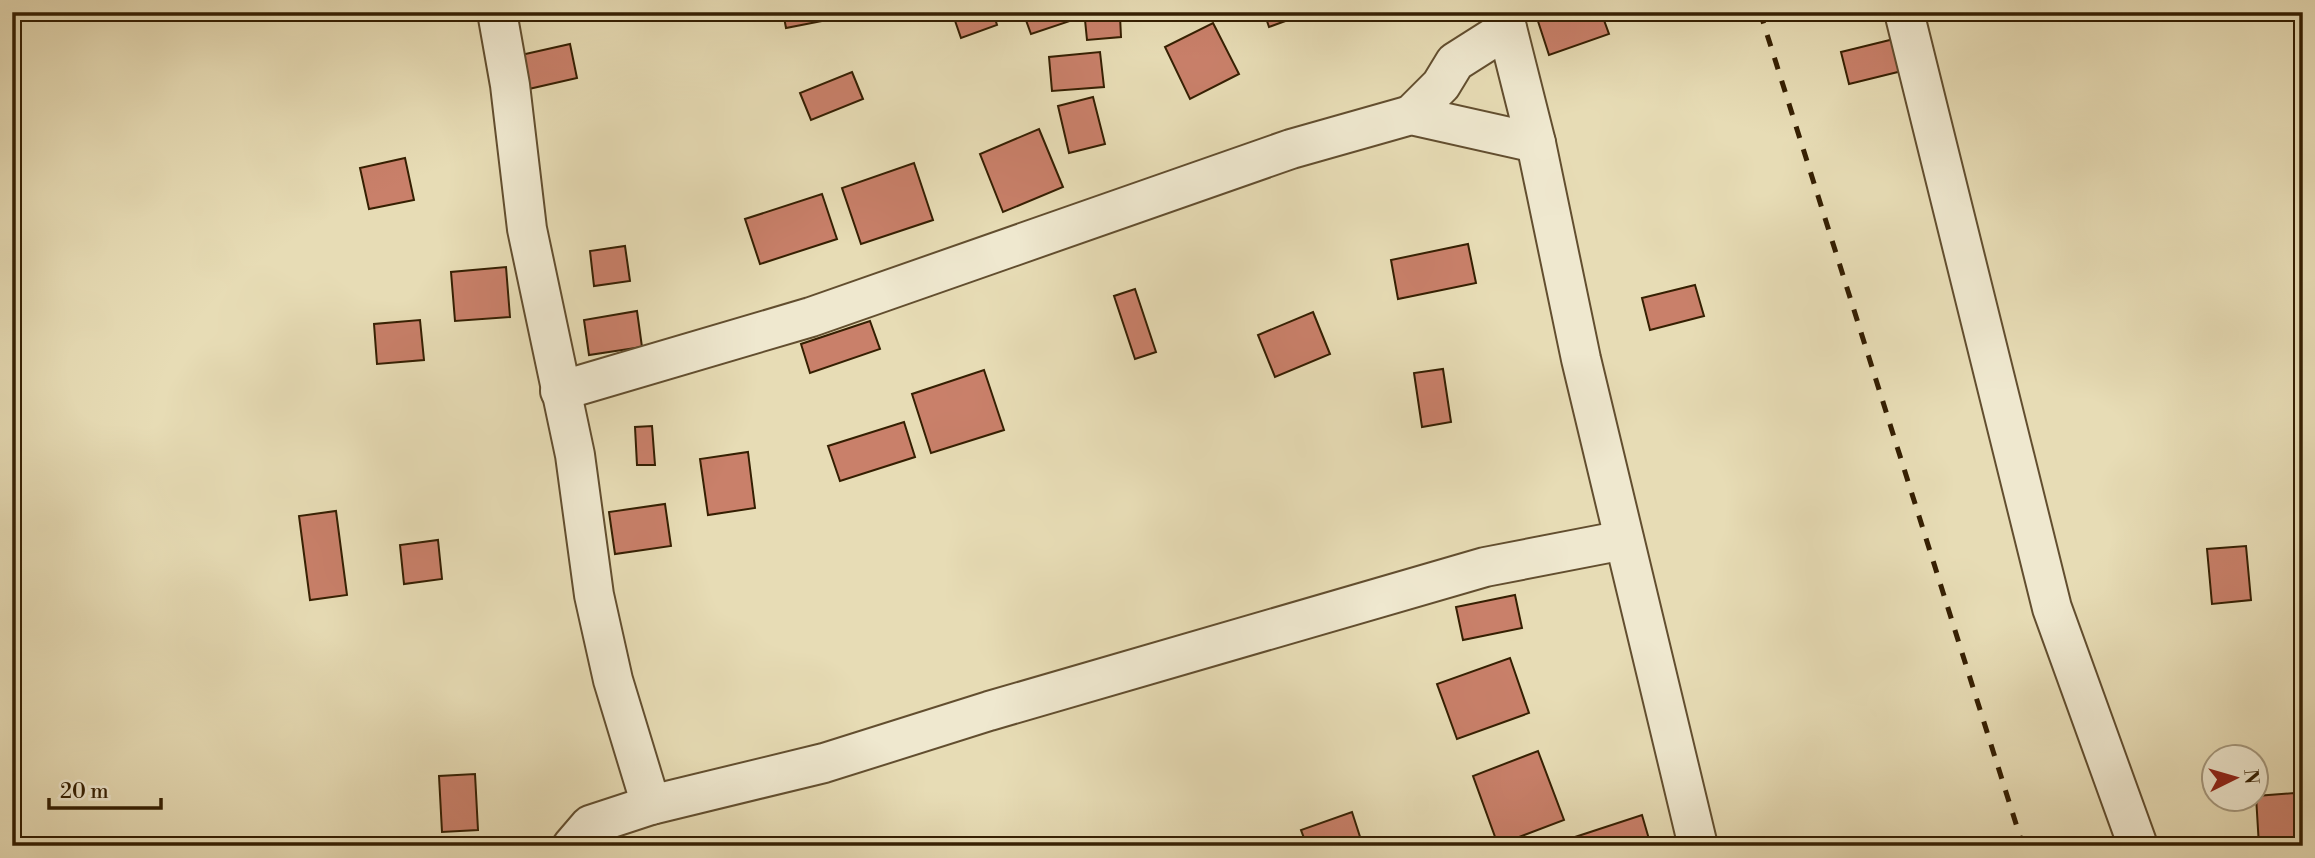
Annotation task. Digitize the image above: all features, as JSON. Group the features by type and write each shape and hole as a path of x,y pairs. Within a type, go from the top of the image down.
{"street":[{"path":"497,12 510,85 527,229 575,455 592,583 612,680 651,805"},
{"path":"1904,12 2052,608 2138,846"},
{"path":"1411,115 1441,85 1455,62 1505,21 1536,143 1581,359 1698,846"},
{"path":"560,391 811,317 1279,153 1411,115 1536,143"},
{"path":"572,846 590,825 651,805 824,763 989,711 1485,567 1624,540"}],"building":[{"path":"783,12 863,12 863,13 786,28"},
{"path":"952,12 993,12 997,25 961,38"},
{"path":"1023,12 1070,12 1073,20 1031,34"},
{"path":"1264,12 1310,12 1269,27"},
{"path":"1535,12 1601,12 1609,34 1549,55"},
{"path":"1120,16 1121,37 1087,40 1085,20"},
{"path":"1213,23 1239,74 1190,99 1165,47"},
{"path":"1894,39 1902,71 1849,84 1841,52"},
{"path":"570,44 577,78 520,91 512,57"},
{"path":"1100,52 1104,87 1052,91 1049,57"},
{"path":"852,72 863,99 811,120 800,93"},
{"path":"1093,97 1105,144 1069,153 1058,106"},
{"path":"1039,129 1063,187 1003,212 980,154"},
{"path":"405,158 414,200 369,209 360,168"},
{"path":"914,163 933,220 861,244 842,188"},
{"path":"822,194 837,239 760,264 745,219"},
{"path":"1468,244 1476,283 1398,299 1391,260"},
{"path":"625,246 630,281 594,286 590,251"},
{"path":"506,267 510,317 455,321 451,272"},
{"path":"1695,285 1704,316 1650,330 1642,298"},
{"path":"1135,289 1156,352 1135,359 1114,296"},
{"path":"637,311 642,347 589,355 584,320"},
{"path":"1313,312 1330,354 1275,377 1258,335"},
{"path":"420,320 424,360 377,364 374,324"},
{"path":"870,321 880,349 810,373 801,344"},
{"path":"1443,369 1451,422 1422,427 1414,373"},
{"path":"984,370 1004,430 931,453 912,394"},
{"path":"904,422 915,457 840,481 828,446"},
{"path":"652,426 655,465 637,465 635,427"},
{"path":"748,452 755,508 708,515 700,459"},
{"path":"665,504 671,546 615,554 609,512"},
{"path":"336,511 347,595 310,600 299,516"},
{"path":"438,540 442,579 404,584 400,545"},
{"path":"2246,546 2251,600 2212,604 2207,549"},
{"path":"1515,595 1522,628 1463,640 1456,607"},
{"path":"1510,658 1529,713 1457,739 1437,684"},
{"path":"1538,751 1564,820 1498,845 1473,776"},
{"path":"475,774 478,830 442,832 439,776"},
{"path":"2294,793 2298,846 2259,846 2257,812 2270,812 2270,795"},
{"path":"1352,812 1363,846 1307,846 1301,830"},
{"path":"1642,815 1651,846 1574,846 1572,838"}],"railway":[{"path":"1760,12 2023,846"}]}
